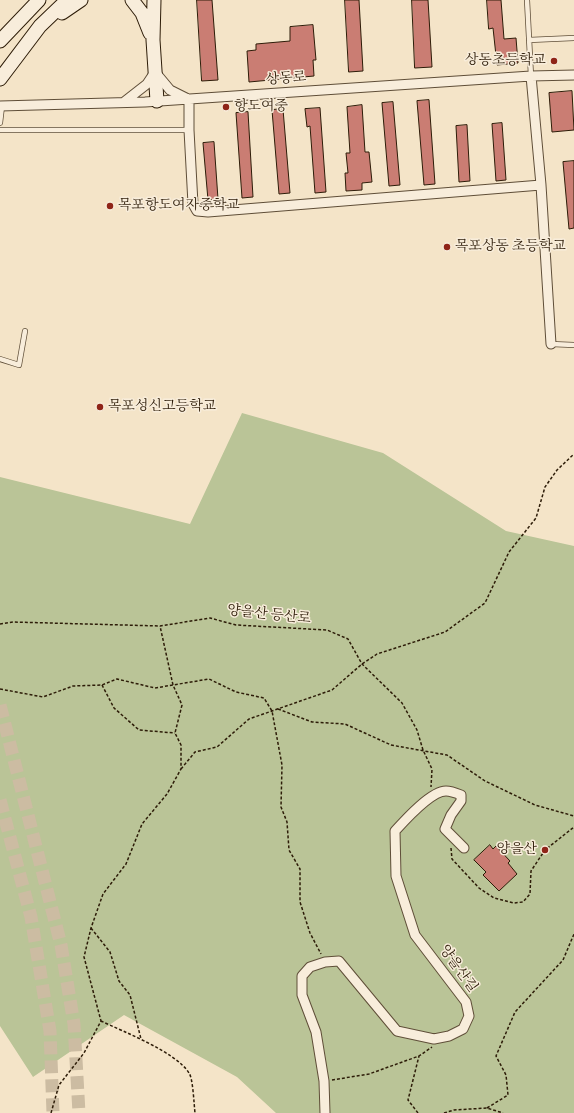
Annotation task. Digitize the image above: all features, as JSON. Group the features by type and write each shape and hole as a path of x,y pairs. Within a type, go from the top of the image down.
{"street":[{"path":"0,41 39,0"},
{"path":"0,79 40,26 67,0"},
{"path":"18,54 55,18 81,0"},
{"path":"132,0 142,13 153,40"},
{"path":"154,0 153,40 157,101"},
{"path":"155,72 170,90 189,99 193,204 197,211 200,212 541,185"},
{"path":"124,102 147,84 155,72"},
{"name":"상동로","path":"1,106 157,101 531,76 574,75"},
{"path":"531,76 541,185 551,344"},
{"name":"양을산길","path":"325,962 339,961 397,1031 434,1039 449,1036 463,1029 469,1016 466,1002 415,935 396,876 395,831 417,808 430,799 444,791 453,792 461,795 461,801 451,815 445,830 464,848"},
{"path":"325,962 310,967 302,976 302,995 316,1032 324,1081 325,1113"}],"lane":[{"path":"527,0 531,76"},
{"path":"529,40 574,38"},
{"path":"0,123 1,106"},
{"path":"0,130 189,130"},
{"path":"0,358 18,365 25,331"},
{"path":"551,344 574,345"}],"path":[{"path":"51,1113 59,1085 84,1053 101,1021 84,957 91,928 103,894 126,864 142,824 167,794 181,769 195,752 217,748 249,719 332,690 362,664 377,654 445,632 484,602 509,552 536,518 545,487 557,470 574,454"},
{"name":"양을산 등산로","path":"0,624 13,622 160,626 210,618 236,625 328,630 348,639 362,664 402,703 418,730 423,750 432,769 430,799"},
{"path":"160,626 173,686 182,705 175,733 181,745 181,769"},
{"path":"0,689 43,697 73,686 102,685 117,679 155,688 209,679 236,692 264,698 272,711 282,765 281,807 287,822 289,850 300,870 300,902 310,933 325,962"},
{"path":"102,685 114,708 139,730 175,733"},
{"path":"278,709 312,722 345,724 392,746 447,755 485,781 534,805 574,816"},
{"path":"455,839 452,843 452,859 479,888 494,898 514,903 523,902 530,894 531,871 545,850 574,827"},
{"path":"91,928 110,952 120,981 130,995 141,1039"},
{"path":"487,1108 508,1094 506,1075 496,1056 515,1012 563,960 574,934"},
{"path":"101,1021 141,1039 176,1059 190,1074 195,1113"},
{"path":"324,1081 369,1074 419,1056 449,1036"},
{"path":"418,1113 408,1100 419,1056"},
{"path":"444,1113 454,1110 487,1108 502,1113"}],"green space":[{"path":"242,413 383,453 506,531 574,546 574,1113 276,1113 237,1077 124,1015 33,1077 0,1026 0,477 190,524"}],"building":[{"path":"197,0 212,0 218,80 202,81"},
{"path":"345,0 359,0 363,71 349,72"},
{"path":"412,0 428,0 432,67 415,68"},
{"path":"487,0 501,0 504,39 516,38 518,63 497,65 493,28 489,29"},
{"path":"313,25 316,60 313,60 314,76 249,82 247,51 256,50 256,44 290,41 290,27"},
{"path":"572,91 574,130 552,132 549,93"},
{"path":"429,100 435,184 424,185 417,101"},
{"path":"393,102 400,185 389,186 382,103"},
{"path":"362,105 365,152 369,152 372,182 362,183 362,190 346,191 345,173 348,173 346,153 350,153 347,107"},
{"path":"320,108 326,192 315,193 310,126 307,127 305,109"},
{"path":"283,109 290,193 279,194 272,110"},
{"path":"248,112 253,197 242,198 236,113"},
{"path":"502,123 506,180 496,181 492,124"},
{"path":"467,125 470,181 459,182 456,126"},
{"path":"214,142 218,199 208,200 203,143"},
{"path":"574,161 574,228 569,229 563,162"},
{"path":"490,845 493,849 496,846 510,861 508,863 517,874 499,891 483,875 486,872 474,860"}],"tunnel":[{"path":"0,705 61,945 74,1024 79,1113"},
{"path":"0,800 31,917 50,1031 53,1113"}],"place":[{"name":"상동초등학교","path":"554,61"},
{"name":"항도여중","path":"226,107"},
{"name":"목포항도여자중학교","path":"110,206"},
{"name":"목포상동 초등학교","path":"447,247"},
{"name":"목포성신고등학교","path":"100,407"},
{"name":"양을산","path":"545,850"}]}
